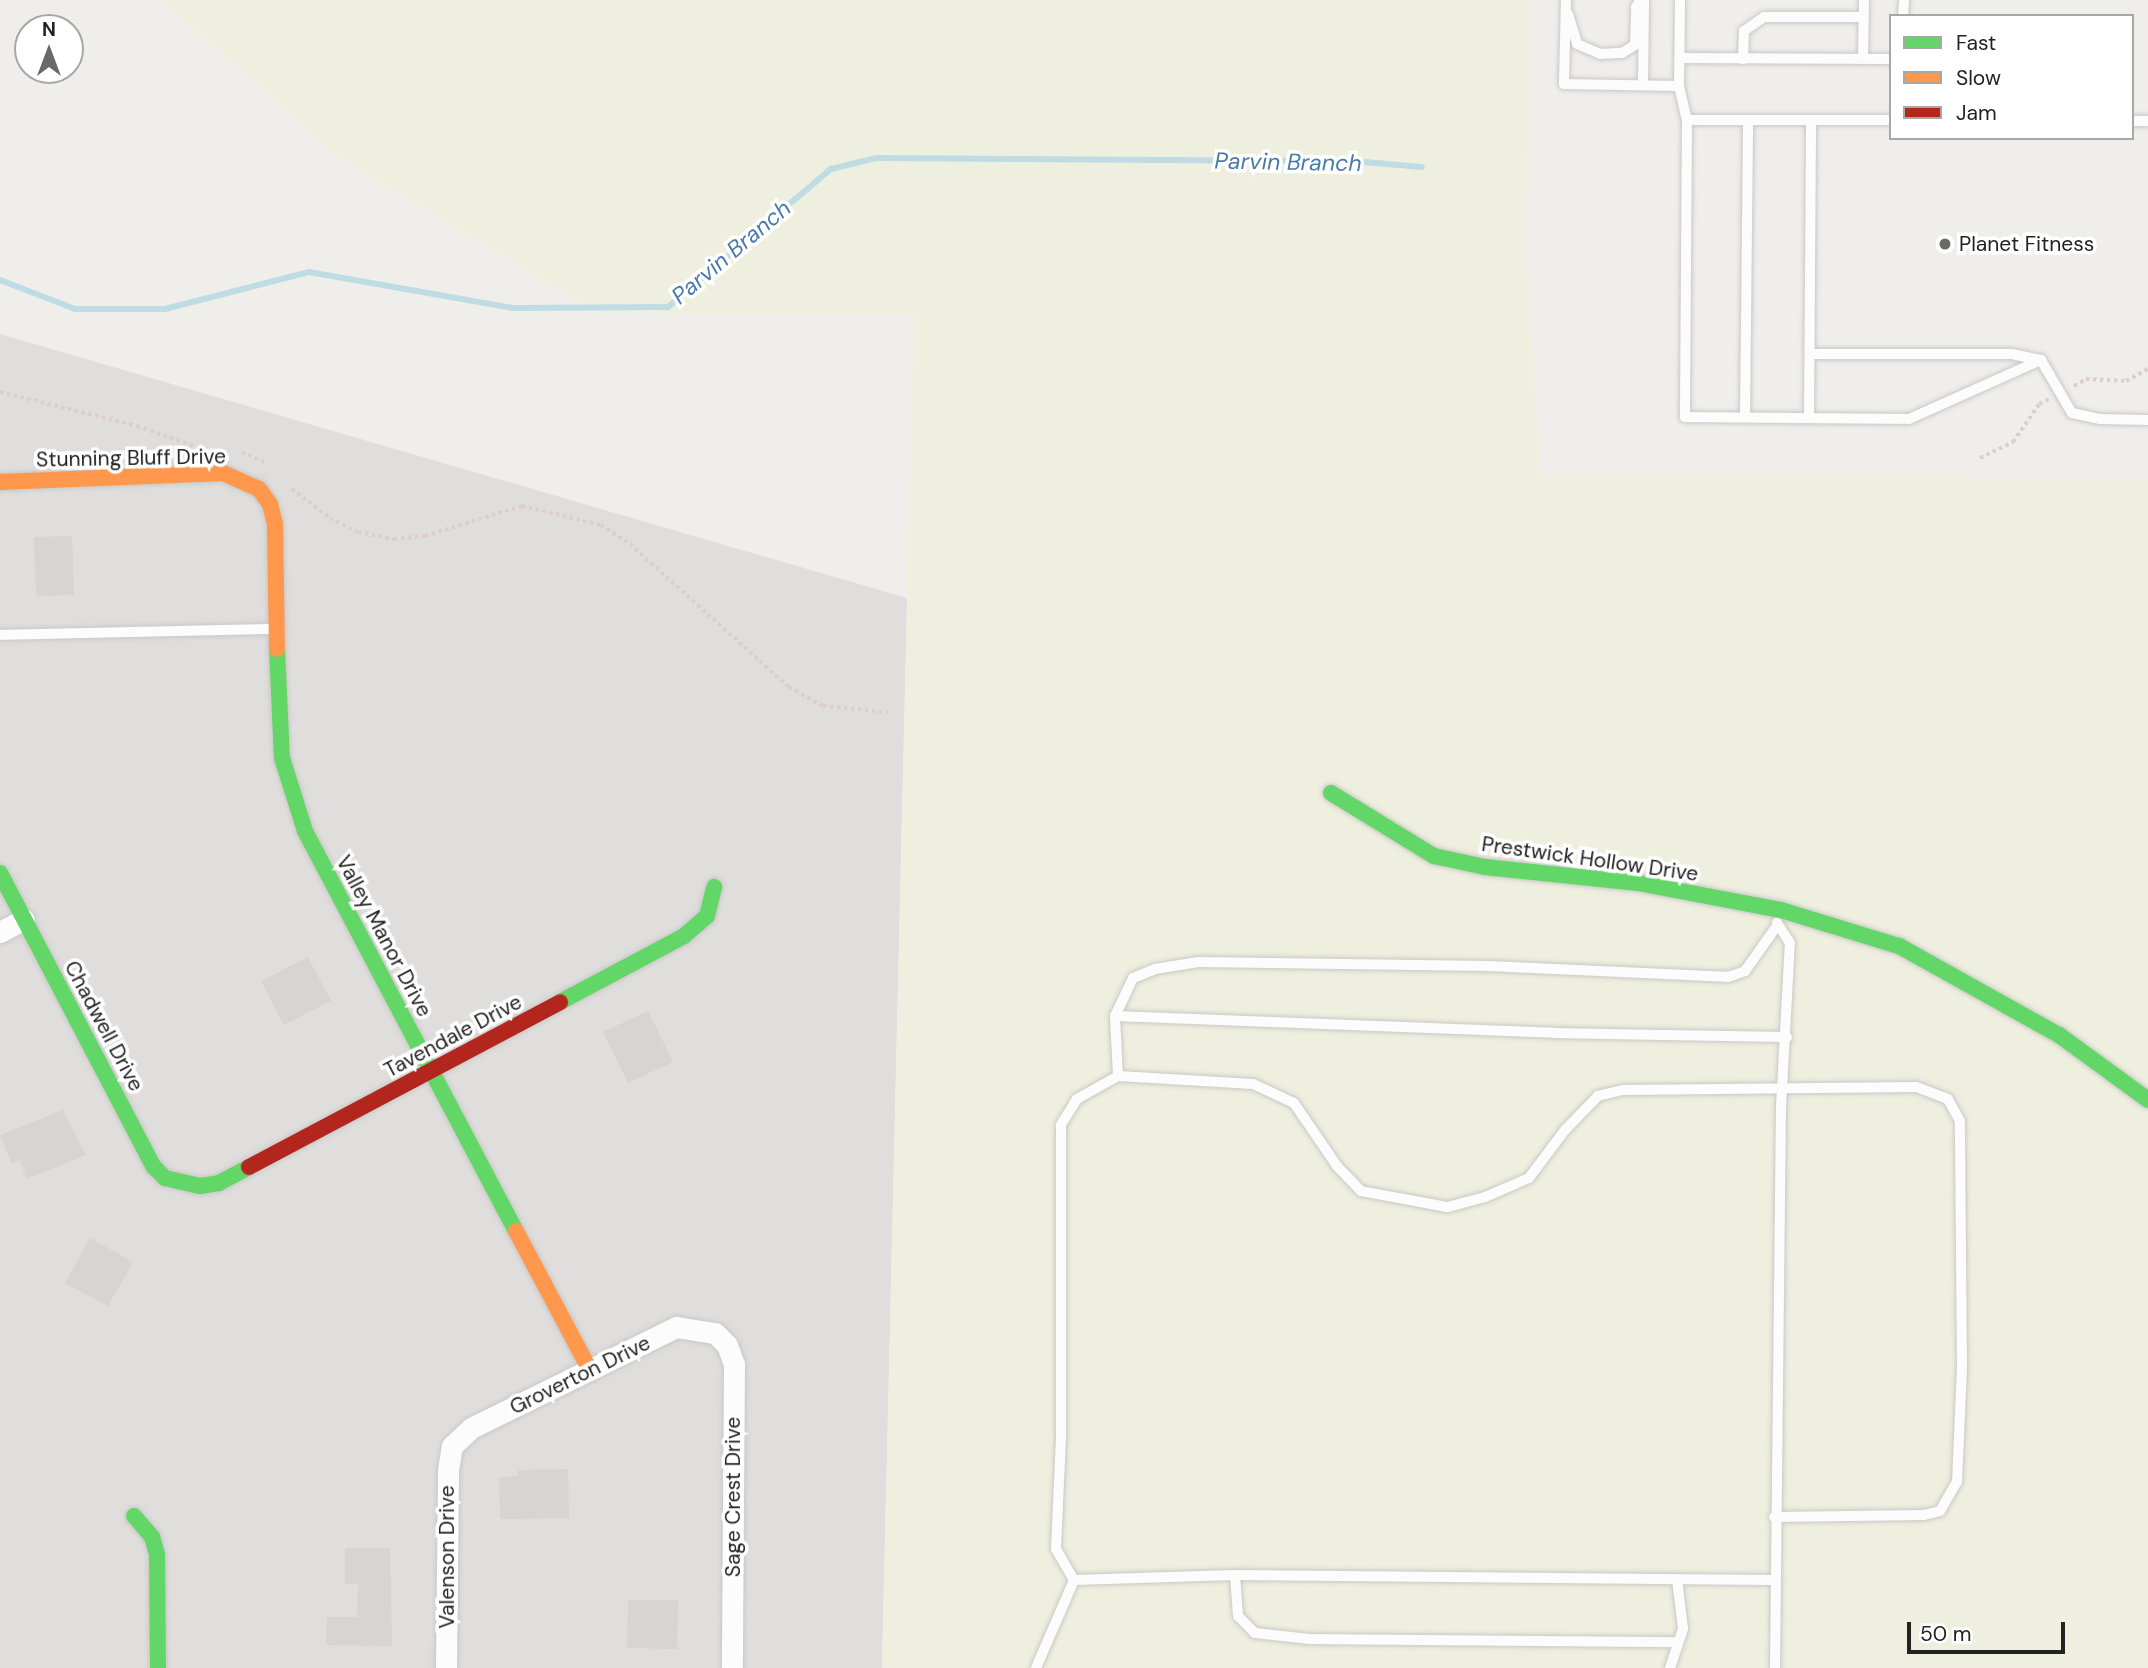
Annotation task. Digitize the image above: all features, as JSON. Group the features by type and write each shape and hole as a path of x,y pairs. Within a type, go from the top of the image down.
{"street":[{"name":"Stunning Bluff Drive","path":"0,482 223,473 259,489"},
{"name":"Valley Manor Drive","path":"259,489 275,524 276,629 282,758 305,831 590,1370"},
{"name":"Prestwick Hollow Drive","path":"1331,793 1434,856 1539,874 1638,883 1781,910 1899,946 2059,1035 2148,1100"},
{"name":"Chadwell Drive","path":"0,873 154,1167 165,1178 184,1185"},
{"name":"Tavendale Drive","path":"184,1185 219,1183 684,936 707,916 714,887"},
{"path":"0,932 24,919"},
{"name":"Groverton Drive","path":"453,1446 471,1428 676,1327 715,1333"},
{"name":"Sage Crest Drive","path":"715,1333 727,1345 734,1364 732,1668"},
{"name":"Valenson Drive","path":"446,1668 448,1470 453,1446"},
{"path":"134,1517 152,1537 157,1554 158,1668"}],"lane":[{"path":"1565,2 1577,44 1600,54 1622,53 1635,45 1636,8 1642,0"},
{"path":"1642,0 1643,85"},
{"path":"1681,0 1679,86 1687,120 1685,417 1909,419 2041,360"},
{"path":"1863,59 1864,0"},
{"path":"1565,2 1564,84 1679,86"},
{"path":"1743,59 1744,31 1764,16 1863,16"},
{"path":"1680,58 1889,59"},
{"path":"1687,120 1889,120"},
{"path":"1745,417 1748,120"},
{"path":"1809,418 1811,120"},
{"path":"1810,354 2012,354 2041,360 2071,413 2100,419 2148,420"},
{"path":"0,635 276,629"},
{"path":"1118,1076 1115,1016 1133,978 1155,969 1198,962 1489,966 1728,977 1745,971 1776,927 1781,910"},
{"path":"1775,1668 1774,1517 1783,1090 1790,943 1776,927"},
{"path":"1115,1016 1554,1033 1787,1037"},
{"path":"1074,1580 1056,1549 1061,1438 1061,1125 1077,1099 1118,1076 1253,1084 1294,1103 1337,1166 1361,1191 1447,1207 1485,1197 1529,1178 1564,1130 1598,1096 1693,1086 1783,1090 1916,1087 1948,1099 1961,1121 1962,1367 1957,1482 1940,1511 1774,1517"},
{"path":"1074,1580 1235,1575 1774,1580"},
{"path":"1235,1575 1238,1616 1255,1633 1310,1639 1678,1642"},
{"path":"1670,1668 1683,1629 1677,1579"},
{"path":"1036,1668 1074,1580"}],"path":[{"path":"0,392 137,426 203,447"},
{"path":"237,451 266,463 276,472"},
{"path":"285,481 304,501 330,518 358,532 394,539 425,536 522,506 601,525 629,544 789,687 823,706 888,712"}],"shaded area":[{"path":"0,334 907,598 882,1668 0,1668"}],"green space":[{"path":"161,0 1531,0 1525,245 1541,476 2148,478 2148,1668 882,1668 914,314 600,314 340,158"}],"building":[{"path":"72,536 74,595 36,596 34,537"},
{"path":"308,957 331,1001 284,1025 261,981"},
{"path":"648,1011 673,1062 628,1083 603,1032"},
{"path":"63,1110 86,1155 27,1179 19,1160 12,1164 0,1135"},
{"path":"90,1238 133,1262 108,1306 65,1283"},
{"path":"568,1469 569,1518 500,1519 499,1477 518,1476 518,1470"},
{"path":"345,1548 390,1548 392,1646 326,1645 327,1617 357,1617 358,1584 345,1584"},
{"path":"628,1600 678,1600 677,1649 627,1648"}],"waterway":[{"name":"Parvin Branch","path":"0,280 75,309 165,309 309,272 513,308 668,307 831,169 876,158 1352,161 1422,167"}],"traffic: fast":[{"path":"277,649 282,758 305,831 516,1231"},
{"path":"1331,793 1434,856 1485,867 1638,883 1781,910 1899,946 2059,1035 2148,1100"},
{"path":"0,873 154,1167 165,1178 200,1186 219,1183 249,1167"},
{"path":"560,1002 684,936 707,916 714,887"},
{"path":"134,1516 152,1537 157,1554 158,1668"}],"traffic: slow":[{"path":"0,482 223,473 259,489 270,504 275,524 277,649"},
{"path":"516,1231 590,1370"}],"traffic: jam":[{"path":"249,1167 560,1002"}],"place":[{"name":"Planet Fitness","path":"1945,244"}]}
